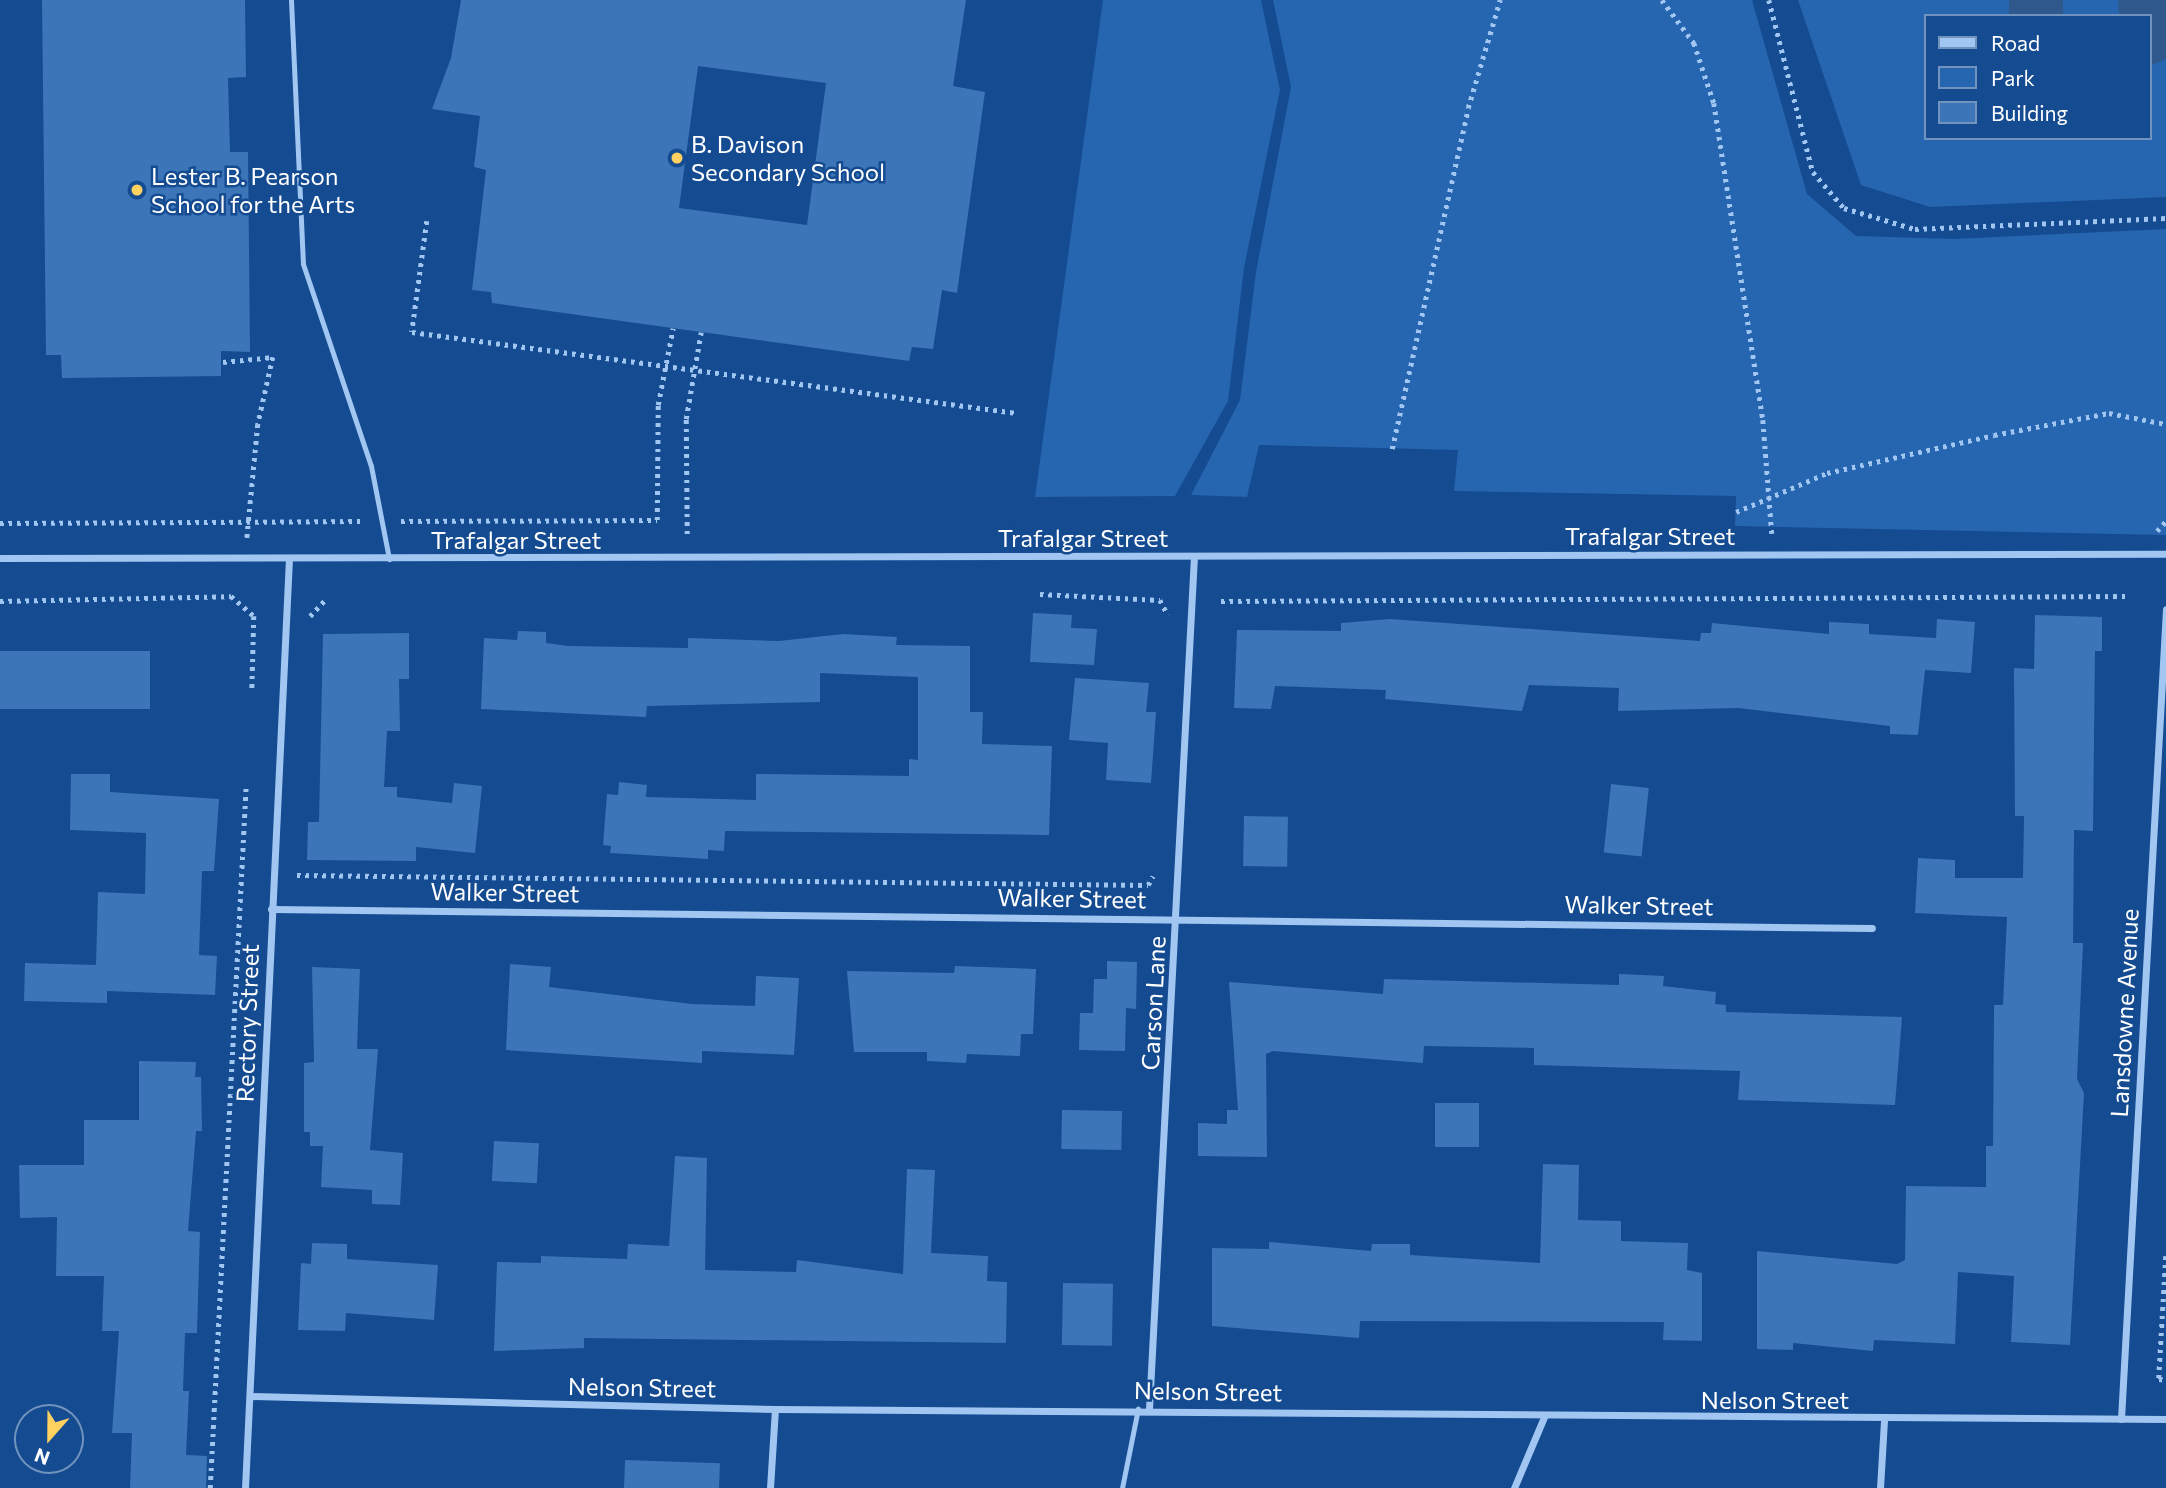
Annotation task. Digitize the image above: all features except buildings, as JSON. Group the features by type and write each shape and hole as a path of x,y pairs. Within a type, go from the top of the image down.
{"street":[{"name":"Trafalgar Street","path":"0,558 289,560 2166,554"},
{"name":"Carson Lane","path":"1149,1409 1178,918 1194,557"},
{"name":"Rectory Street","path":"245,1488 289,560"},
{"name":"Lansdowne Avenue","path":"2121,1419 2166,609"},
{"name":"Walker Street","path":"271,909 1872,928"},
{"name":"Nelson Street","path":"250,1396 775,1409 1149,1409 1884,1420 2166,1419"},
{"path":"770,1488 775,1409"},
{"path":"1514,1488 1544,1417"},
{"path":"1881,1488 1884,1420"}],"lane":[{"path":"291,0 303,264 371,466 389,559"},
{"path":"1122,1488 1139,1409"}],"path":[{"path":"1392,449 1468,107 1500,0"},
{"path":"1662,0 1690,36 1714,103 1771,495 1772,555"},
{"path":"1769,0 1813,172 1844,208 1915,229 2166,218"},
{"path":"428,221 412,332 1017,413"},
{"path":"0,523 657,520 658,405 673,328"},
{"path":"688,559 686,419 701,332"},
{"path":"223,362 273,357 247,522 247,560"},
{"path":"1736,512 1827,473 2096,415 2166,424"},
{"path":"1040,594 1160,600 1167,628"},
{"path":"0,601 231,596 254,616 251,691"},
{"path":"1221,601 2130,596"},
{"path":"306,626 326,599"},
{"path":"210,1488 246,784"},
{"path":"295,870 298,876 344,879 1149,885 1154,864"},
{"path":"2166,1256 2158,1379 2166,1380"}],"green space":[{"path":"1103,0 1261,0 1280,90 1244,268 1228,401 1175,496 1035,497"},
{"path":"1273,0 1752,0 1807,194 1856,236 1954,239 2166,229 2166,535 1735,526 1736,496 1454,491 1458,450 1259,445 1247,497 1191,495 1240,400 1256,272 1291,87"},
{"path":"1798,0 2166,0 2166,197 1930,207 1861,185"}],"shaded area":[{"path":"2009,0 2063,0 2063,14 2009,14"},
{"path":"2118,0 2166,0 2166,59 2152,65 2152,14 2119,14"}],"place":[{"name":"B. Davison Secondary School","path":"677,158"},
{"name":"Lester B. Pearson School for the Arts","path":"137,190"}]}
